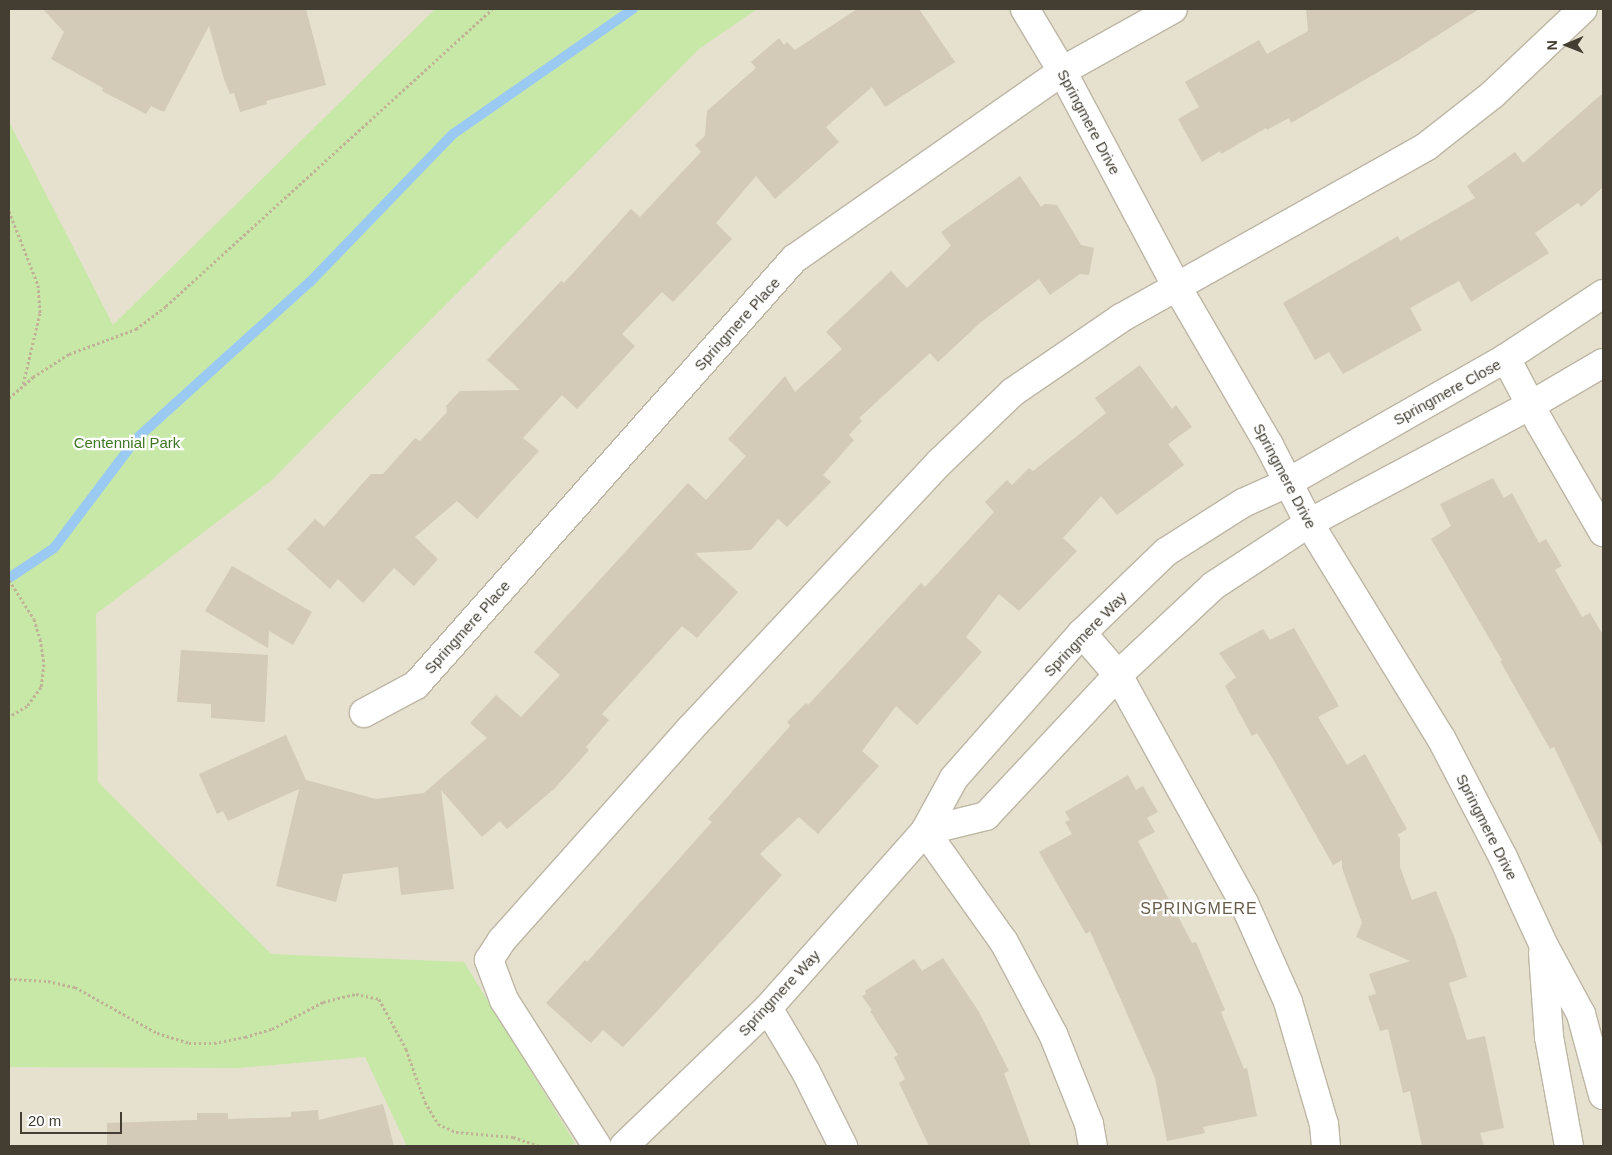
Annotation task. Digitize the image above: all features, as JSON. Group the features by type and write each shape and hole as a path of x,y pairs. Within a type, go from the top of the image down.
{"street":[{"name":"Springmere Drive","path":"1025,9 1062,71 1177,287 1269,445 1309,523 1441,738 1503,857 1543,944 1581,1014 1603,1094"},
{"name":"Springmere Place","path":"364,713 416,685 794,259 1062,71 1174,9"},
{"path":"597,1146 504,1000 488,960 502,940 690,729 940,462 1013,392 1120,318 1427,146 1492,95 1583,9"},
{"name":"Springmere Close","path":"1287,483 1506,358 1603,294"},
{"path":"1506,358 1603,532"},
{"path":"1093,1146 1089,1124 1053,1034 1009,950 925,831 986,816 1118,675 1213,586 1309,523 1531,405 1603,363"},
{"name":"Springmere Way","path":"624,1146 768,1008 925,831 954,778 1082,633 1166,552 1243,503 1287,483"},
{"path":"1082,633 1118,675 1244,903 1288,1002 1324,1124 1326,1146"},
{"name":"Springmere Drive","path":"1543,944 1549,1037 1569,1146"},
{"path":"768,1008 806,1072 843,1146"}],"path":[{"path":"9,398 69,354 136,329 166,306 492,9"},
{"path":"9,211 38,285 40,313 23,386"},
{"path":"9,580 34,619 40,639 44,664 40,687 27,706 9,717"},
{"path":"9,979 48,981 75,987 157,1033 189,1043 214,1043 245,1037 272,1029 323,1002 356,994 379,999 406,1049 425,1102 438,1124 456,1132 513,1137 539,1146"}],"shaded area":[{"path":"9,9 1603,9 1603,1146 9,1146"}],"green space":[{"name":"Centennial Park","path":"435,9 757,9 699,49 271,481 96,614 98,782 271,954 464,962 575,1143 570,1146 407,1146 365,1057 239,1068 9,1067 9,122 113,325"}],"building":[{"path":"43,9 306,9 326,85 266,101 267,104 240,112 234,93 230,94 224,79 209,26 164,112 151,106 146,114 102,91 103,88 51,59 64,32"},
{"path":"857,9 919,9 955,62 885,107 872,87 826,127 839,142 775,199 756,176 716,223 732,239 673,302 662,292 622,334 635,346 577,409 562,395 523,438 539,451 477,519 457,501 415,537 438,559 414,586 394,568 363,603 338,579 330,589 287,549 315,519 324,527 371,474 383,474 415,438 420,441 447,412 446,406 460,391 520,390 487,360 561,281 564,283 631,209 640,217 701,152 695,145 705,136 707,111 756,68 751,62 779,38 784,45 787,42 795,50"},
{"path":"1306,9 1479,9 1402,58 1291,123 1289,118 1267,130 1266,128 1221,154 1220,151 1202,162 1178,119 1199,107 1185,82 1259,40 1267,54 1308,31"},
{"path":"1603,93 1603,187 1581,207 1578,203 1535,233 1549,253 1471,302 1459,281 1410,308 1422,330 1343,374 1329,352 1315,360 1283,303 1398,236 1400,241 1475,198 1467,186 1515,152 1523,163"},
{"path":"1020,176 1041,207 1045,204 1057,205 1081,245 1094,248 1089,275 1080,274 1050,295 1039,279 981,322 938,362 930,353 859,418 862,421 849,435 854,440 823,475 831,482 787,527 778,519 751,550 695,553 738,592 697,638 682,626 602,714 609,720 586,747 589,750 555,788 507,829 500,821 482,837 441,790 454,889 401,895 398,867 343,874 336,902 276,886 299,789 228,821 223,811 217,814 199,774 286,735 306,780 376,799 424,793 487,738 470,723 496,695 521,717 560,675 534,652 688,483 706,500 746,456 728,439 785,376 795,392 842,349 826,332 891,271 907,288 951,246 941,232"},
{"path":"1140,365 1172,409 1176,405 1192,427 1168,444 1184,465 1117,515 1101,496 1063,538 1077,551 1019,611 999,594 966,637 982,652 917,725 896,706 862,751 879,766 818,834 799,817 760,854 782,875 623,1047 603,1030 591,1043 546,1003 585,960 587,962 712,822 708,819 790,726 787,722 806,703 808,705 921,583 925,587 994,512 985,502 1007,480 1012,485 1029,468 1033,471 1106,413 1095,398"},
{"path":"1493,478 1504,498 1512,493 1539,543 1546,539 1562,566 1555,570 1582,617 1590,613 1603,635 1603,848 1554,747 1550,749 1500,661 1502,660 1431,539 1451,526 1440,504"},
{"path":"232,566 312,612 293,645 269,631 268,648 205,611"},
{"path":"1294,628 1339,706 1318,717 1347,765 1365,754 1407,829 1397,835 1400,838 1400,867 1412,900 1436,891 1455,939 1467,977 1449,983 1467,1040 1485,1036 1504,1128 1480,1133 1484,1146 1422,1146 1410,1091 1403,1093 1388,1029 1380,1031 1368,996 1376,994 1369,974 1410,961 1356,937 1362,923 1342,868 1342,860 1333,865 1273,759 1257,733 1252,736 1225,686 1236,677 1219,653 1263,629 1270,640"},
{"path":"181,650 268,655 265,722 211,718 211,704 177,702"},
{"path":"1128,775 1136,790 1143,786 1158,812 1147,818 1155,832 1138,841 1192,943 1196,942 1225,1010 1221,1012 1244,1069 1247,1068 1257,1116 1203,1127 1205,1133 1167,1141 1155,1078 1121,1000 1090,931 1086,934 1039,852 1072,834 1065,822 1070,820 1065,812"},
{"path":"943,958 979,1012 1009,1071 1004,1073 1031,1146 929,1146 899,1083 905,1079 894,1057 898,1055 862,996 866,994 865,991 914,959 922,971"},
{"path":"383,1104 394,1146 107,1146 107,1123 197,1120 197,1113 228,1113 228,1119 291,1117 291,1112 318,1110 319,1120"}],"waterway":[{"path":"9,578 54,548 136,439 310,282 453,134 633,9"}],"district":[{"name":"SPRINGMERE","path":"1199,909"}]}
